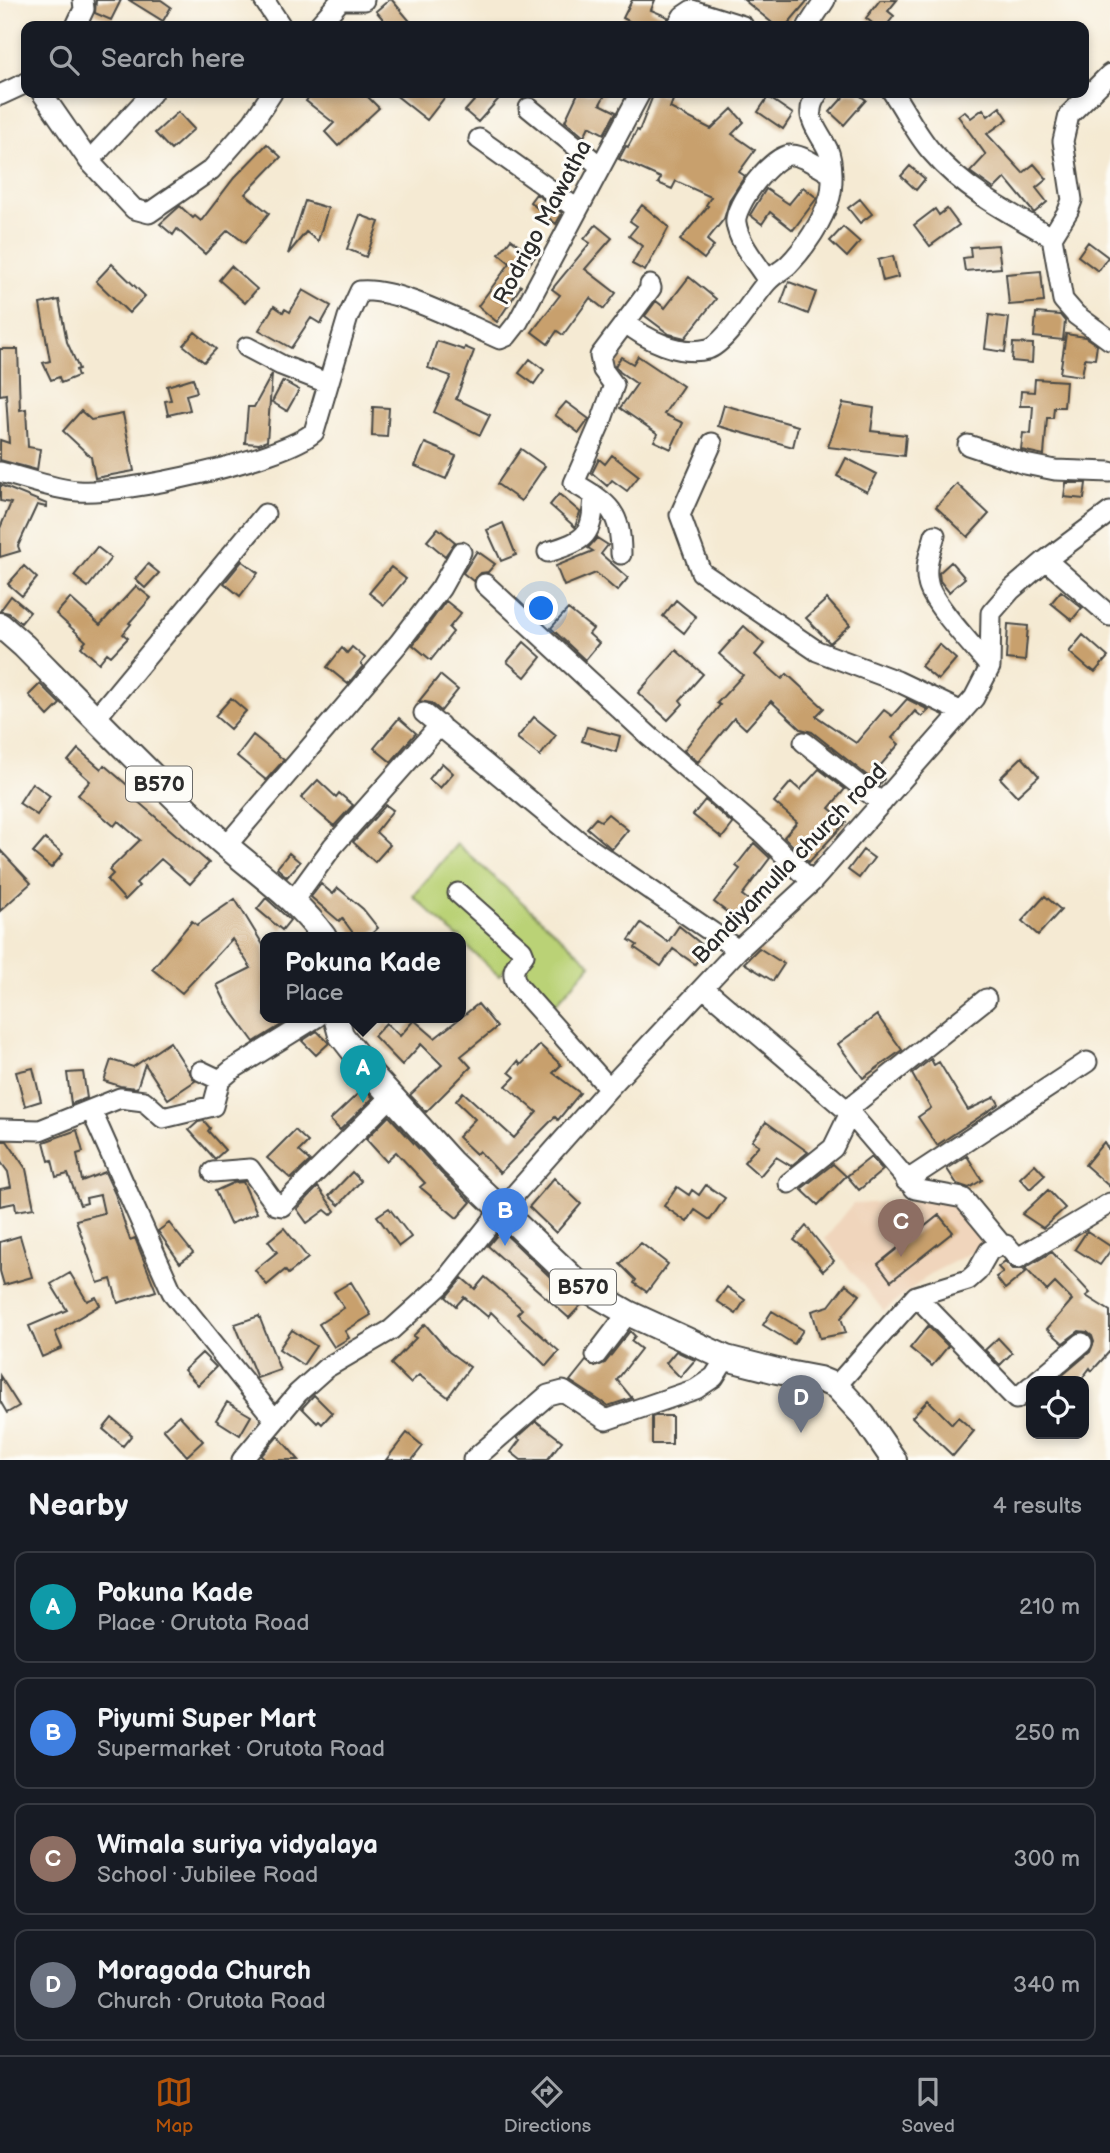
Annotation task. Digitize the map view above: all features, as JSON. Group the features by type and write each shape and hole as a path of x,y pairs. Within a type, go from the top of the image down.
{"main road":[{"name":"B570","path":"0,625 24,646 135,761 226,846 293,901 320,932"},
{"name":"B570","path":"337,1023 341,1035 452,1163 581,1286 628,1313 726,1358 820,1379 836,1386 863,1415 894,1460"}],"street":[{"path":"78,21 83,0"},
{"path":"264,0 278,21"},
{"path":"323,21 340,2 364,0"},
{"path":"811,21 825,0"},
{"path":"685,13 692,10 728,21"},
{"path":"1089,93 1110,74"},
{"path":"0,95 21,85"},
{"path":"45,98 89,161 134,209 149,213 211,170 253,122 269,98"},
{"path":"89,161 147,98"},
{"name":"Rodrigo Mawatha","path":"0,472 76,491 101,491 149,485 298,443 314,432 348,317 360,292 385,293 414,302 500,339 507,336 518,322 637,98"},
{"path":"625,323 660,343 688,351 711,348 740,318 768,281 788,264 818,224 830,197 832,174 829,153 812,124 811,103 814,98"},
{"path":"896,98 931,152 957,178 991,202 1052,237"},
{"path":"1084,98 1069,115 1063,141 1072,201 1052,237 1063,300 1076,315 1110,340"},
{"path":"529,108 600,166"},
{"path":"479,139 577,209"},
{"path":"768,281 738,234 735,219 739,207 770,165 780,157 792,155 832,174"},
{"path":"621,554 621,530 612,510 594,495 574,484 614,385 603,370 600,356 651,288 650,285"},
{"path":"247,347 281,365 327,383"},
{"path":"712,443 680,515 701,572 817,651 897,681 962,712"},
{"path":"968,446 1025,464 1055,470 1110,472"},
{"path":"548,552 572,545 589,532 593,519 594,495"},
{"name":"Bandiyamulla church road","path":"242,1460 298,1393 326,1368 391,1330 442,1284 501,1210 609,1088 738,950 812,882 974,698 990,667 991,613 1011,590 1046,560 1110,512"},
{"path":"95,719 265,514"},
{"path":"936,534 927,563 928,585 941,607 990,667"},
{"path":"226,846 399,643 441,588 461,552"},
{"path":"1046,560 1110,616"},
{"path":"485,584 649,736 763,834 812,882"},
{"path":"424,712 579,841 738,950"},
{"path":"293,901 333,846 440,725"},
{"path":"804,742 881,803"},
{"path":"458,893 522,950 524,955 513,969 513,977 518,986 609,1088"},
{"path":"704,988 849,1111 915,1189 964,1198 1001,1244 1006,1245 1018,1258 1106,1210"},
{"path":"789,1183 833,1148 849,1111 986,999"},
{"path":"0,1129 40,1130 120,1098 144,1101 163,1118 213,1106 220,1080 233,1069 307,1023"},
{"path":"906,1181 1087,1062"},
{"path":"201,1071 220,1080"},
{"path":"213,1172 250,1169 276,1205 282,1206 392,1096"},
{"path":"96,1121 172,1292 275,1420"},
{"path":"836,1386 916,1296 968,1280 977,1272 989,1251 1001,1244"},
{"path":"916,1296 1016,1399 1026,1390"},
{"path":"596,1355 628,1313"},
{"path":"1043,1376 1082,1342"},
{"path":"473,1460 548,1395 563,1391 606,1420 696,1389 714,1377 726,1358"}],"shaded area":[{"path":"960,1197 996,1240 930,1274 884,1311 825,1239 853,1204"}],"green space":[{"path":"457,844 591,964 552,1008 507,967 499,976 466,946 466,932 452,932 413,896"}],"building":[{"path":"96,0 121,0 111,20 95,13"},
{"path":"129,0 161,0 171,7 163,21"},
{"path":"392,0 410,21 385,21 376,11"},
{"path":"632,0 655,0 651,10 668,17 667,21 629,21 623,18"},
{"path":"744,0 808,0 790,21 770,21"},
{"path":"880,0 897,0 888,11 894,16 890,21 870,21 866,18"},
{"path":"308,98 369,98 379,108 338,146 325,132 334,123 306,101"},
{"path":"399,98 444,98 427,120"},
{"path":"477,98 500,98 478,122 465,111"},
{"path":"576,98 603,98 600,104 616,112 604,134 589,126 584,137 565,121"},
{"path":"652,98 673,100 670,108 711,129 732,109 744,122 732,134 755,150 739,172 745,176 730,199 724,219 707,240 714,246 704,259 680,240 708,206 706,205 711,197 676,181 672,189 658,183 661,178 619,159 637,130 639,131"},
{"path":"769,98 793,114 783,129 758,112"},
{"path":"843,98 866,100 844,125 830,112"},
{"path":"1000,107 1008,119 987,134 1023,173 1034,164 1047,179 1036,188 1047,202 1034,213 1005,178 994,189 970,172 986,155 958,116 964,111 971,118 983,109 988,116"},
{"path":"178,112 194,129 171,150 155,133"},
{"path":"267,144 281,157 245,194 269,213 245,243 228,230 205,254 177,229 173,235 160,224 180,206 193,218 195,216 201,221 234,178"},
{"path":"910,166 925,179 916,190 901,176"},
{"path":"803,187 817,198 793,230 770,212 762,224 750,215 766,189 789,204"},
{"path":"536,194 562,213 556,224 530,202"},
{"path":"860,199 872,214 860,223 848,208"},
{"path":"305,201 328,208 318,241 306,232 288,254"},
{"path":"642,205 669,227 645,271 632,264 642,246 629,236 637,226 630,221"},
{"path":"935,209 939,215 947,209 959,225 930,246 914,225"},
{"path":"360,215 379,222 366,257 347,249"},
{"path":"596,225 612,238 585,269 616,293 604,309 590,298 563,335 557,331 548,344 532,332 560,295 552,289 590,243 584,239"},
{"path":"843,227 860,242 847,257 830,241"},
{"path":"511,239 535,257 515,282 521,286 497,322 478,306 510,263 499,254"},
{"path":"1088,242 1108,257 1098,271 1078,256"},
{"path":"998,245 1001,268 965,271 963,258 971,257 970,247"},
{"path":"893,256 898,277 883,281 878,260"},
{"path":"112,264 145,296 129,313 96,281"},
{"path":"231,266 257,289 245,303 219,280"},
{"path":"1041,271 1044,302 1009,305 1006,274"},
{"path":"689,277 716,299 685,338 669,334 645,316 656,301 665,308"},
{"path":"789,282 816,292 808,314 781,303"},
{"path":"303,290 331,306 321,324 311,318 291,348 259,330 274,306 283,312 285,309 290,312"},
{"path":"59,300 67,342 79,369 76,370 78,376 61,383 59,377 51,380 43,363 50,361 40,304"},
{"path":"1036,313 1060,315 1065,321 1063,340 1034,337"},
{"path":"989,315 1009,318 1005,352 985,349"},
{"path":"195,332 216,349 204,362 183,345"},
{"path":"1066,334 1085,337 1097,345 1095,359 1085,358 1082,376 1060,373"},
{"path":"437,341 474,351 456,399 490,415 480,435 434,412 451,376 428,368"},
{"path":"1013,343 1033,344 1032,363 1012,361"},
{"path":"0,349 18,349 20,410 26,409 28,447 40,449 37,470 0,460 0,440 9,443 6,394 0,395"},
{"path":"638,356 683,386 664,414 683,423 671,449 654,441 658,434 620,408 637,384 615,366 621,357 633,364"},
{"path":"530,359 544,370 534,384 519,373"},
{"path":"272,374 267,441 259,444 245,443 248,407 254,407"},
{"path":"193,378 197,392 186,395 190,410 168,415 165,401 171,400 167,386"},
{"path":"1035,379 1066,381 1064,407 1054,407 1053,418 1047,418 1044,455 1021,450 1023,433 1031,434 1033,406 1020,406 1021,391 1034,392"},
{"path":"283,381 299,390 287,411 272,402"},
{"path":"566,402 589,419 579,433 555,415"},
{"path":"843,403 874,408 871,431 906,435 904,456 828,447"},
{"path":"724,405 798,426 793,447 718,426"},
{"path":"373,407 389,408 387,437 372,436"},
{"path":"81,411 91,420 123,414 134,471 95,478 91,457 63,431"},
{"path":"425,443 456,456 446,479 415,466"},
{"path":"521,449 545,466 521,501 497,484"},
{"path":"612,455 639,476 627,491 612,480 607,486 592,473 599,459 605,464"},
{"path":"846,458 877,474 867,492 837,476"},
{"path":"1066,483 1086,483 1084,499 1064,497"},
{"path":"957,484 989,514 968,537 936,507"},
{"path":"0,485 47,504 46,507 37,505 18,546 20,551 0,557 0,528 11,503 0,501"},
{"path":"559,494 580,512 575,527 550,505"},
{"path":"503,523 516,555 501,561 487,530"},
{"path":"438,528 455,542 445,556 427,541"},
{"path":"597,538 608,545 601,554 628,578 617,591 596,573 564,586 556,566 593,551 588,548"},
{"path":"97,547 111,558 88,587 74,576"},
{"path":"477,551 495,564 473,581 463,573"},
{"path":"242,561 258,573 240,596 224,583"},
{"path":"951,562 965,578 949,592 940,581 939,573"},
{"path":"148,564 159,573 145,588 135,579"},
{"path":"24,566 37,578 22,596 8,584"},
{"path":"391,567 406,579 384,605 369,593"},
{"path":"136,586 151,598 129,623 131,624 123,634 128,638 111,656 107,653 99,663 81,647 86,641 56,614 70,598 100,625"},
{"path":"1061,591 1082,608 1072,620 1051,603"},
{"path":"11,596 30,612 21,623 9,613 0,611"},
{"path":"827,599 850,625 830,643 806,618"},
{"path":"676,600 696,617 684,633 663,616"},
{"path":"446,601 461,613 449,628 453,632 431,660 413,645"},
{"path":"568,609 593,629 589,634 599,643 585,660 551,628"},
{"path":"1008,624 1028,626 1025,661 1006,659"},
{"path":"744,626 764,644 755,655 782,679 787,674 824,708 816,716 856,743 884,710 892,716 907,699 929,710 922,717 915,711 892,738 899,744 879,767 885,771 881,776 884,779 879,785 812,732 801,729 771,701 746,729 734,718 698,762 684,750 720,705 717,703 743,675 719,654"},
{"path":"1083,635 1108,657 1095,672 1069,652"},
{"path":"524,642 541,657 525,677 507,662"},
{"path":"939,644 956,659 938,680 921,666"},
{"path":"352,647 365,658 361,664 363,666 348,684 327,667 342,648 347,653"},
{"path":"676,650 703,674 680,700 683,704 668,720 638,693"},
{"path":"440,675 458,690 441,711 431,703 419,701"},
{"path":"40,684 60,704 48,716 29,695"},
{"path":"231,698 246,711 230,729 215,716"},
{"path":"534,717 556,735 540,756 517,738"},
{"path":"399,718 416,733 391,762 374,748"},
{"path":"587,727 620,736 616,752 582,741"},
{"path":"253,735 284,760 266,780 237,756"},
{"path":"78,749 101,769 104,765 140,796 136,800 209,863 190,884 161,859 136,883 139,886 125,900 107,880 113,874 109,870 140,840 118,821 114,826 78,795 90,781 68,761"},
{"path":"1022,757 1039,776 1017,796 1000,778"},
{"path":"442,763 453,773 440,788 429,779"},
{"path":"819,769 845,789 829,808 846,822 809,862 784,837 797,822 774,802 791,782 800,790"},
{"path":"318,780 336,797 339,793 353,805 334,826 301,798"},
{"path":"32,783 50,796 37,815 19,803"},
{"path":"705,800 733,824 722,838 693,815"},
{"path":"386,805 393,810 376,832 390,845 375,862 353,842"},
{"path":"608,814 628,830 612,849 587,828 596,818 601,821"},
{"path":"45,839 63,854 51,868 33,853"},
{"path":"754,843 770,858 742,895 755,905 741,923 714,902 740,869 736,866"},
{"path":"0,850 31,883 0,911"},
{"path":"863,850 874,858 859,878 848,870"},
{"path":"289,853 300,862 287,877 277,868"},
{"path":"321,884 333,894 338,888 363,909 378,928 374,932 352,932 342,918 339,921 311,897"},
{"path":"1045,896 1061,910 1038,935 1022,921"},
{"path":"266,898 290,920 282,930 257,909"},
{"path":"235,899 260,940 260,1023 284,1023 254,1042 227,1005 217,985 251,968 232,939 182,993 152,969 192,921 197,925"},
{"path":"641,923 668,942 679,926 706,948 695,964 673,949 661,966 635,948 637,945 629,940"},
{"path":"759,948 784,964 773,981 744,963"},
{"path":"478,1004 497,1027 461,1056 471,1067 426,1112 410,1095 442,1065 421,1044 402,1065 374,1036 386,1023 400,1036 411,1023 418,1023 435,1038 454,1023 466,1023 466,1013"},
{"path":"877,1015 902,1050 863,1078 838,1044"},
{"path":"317,1031 329,1043 316,1055 302,1041"},
{"path":"170,1042 195,1081 168,1099 145,1064 137,1088 104,1081 111,1060 133,1067"},
{"path":"540,1045 561,1065 553,1073 580,1093 558,1120 555,1117 500,1173 479,1151 476,1154 458,1137 475,1119 456,1101 463,1092 514,1138 537,1112 506,1086 515,1077 509,1072 518,1061 521,1065"},
{"path":"931,1059 934,1065 939,1062 968,1110 995,1097 999,1104 937,1145 918,1117 931,1108 912,1074"},
{"path":"33,1068 41,1101 25,1106 16,1072"},
{"path":"83,1072 87,1098 71,1104 67,1073"},
{"path":"364,1088 373,1098 340,1130 330,1120"},
{"path":"389,1116 471,1202 457,1218 420,1187 425,1183 396,1152 386,1161 366,1139"},
{"path":"204,1121 210,1128 208,1131 225,1150 215,1159 189,1130 198,1122"},
{"path":"766,1122 808,1152 791,1166 776,1157 760,1176 744,1162 759,1145 752,1141"},
{"path":"77,1130 83,1152 77,1154 82,1181 105,1172 130,1240 135,1238 156,1291 118,1303 111,1279 98,1283 76,1220 104,1213 100,1195 86,1198 87,1203 80,1205 68,1174 56,1177 44,1142"},
{"path":"295,1130 308,1142 299,1151 310,1161 291,1179 267,1158"},
{"path":"0,1141 7,1141 26,1169 34,1208 16,1211 15,1203 0,1206 0,1189 11,1187 8,1172 0,1161"},
{"path":"1104,1142 1110,1152 1110,1187 1085,1165"},
{"path":"967,1156 982,1180 969,1188 957,1184 947,1169"},
{"path":"871,1157 883,1170 859,1190 847,1176"},
{"path":"833,1164 846,1176 818,1205 801,1189"},
{"path":"1035,1164 1045,1175 1030,1189 1020,1178"},
{"path":"352,1172 361,1181 339,1205 329,1196"},
{"path":"554,1178 581,1204 556,1233 529,1207"},
{"path":"243,1182 257,1213 230,1224 215,1191 233,1183"},
{"path":"706,1185 725,1198 710,1220 695,1210 687,1222 664,1206 677,1187 689,1195 692,1190 699,1195"},
{"path":"318,1187 335,1211 331,1215 325,1210 307,1223 297,1209"},
{"path":"1048,1190 1065,1208 1043,1228 1022,1214"},
{"path":"389,1208 411,1237 399,1246 377,1216"},
{"path":"939,1215 953,1232 891,1281 878,1264"},
{"path":"169,1223 193,1253 180,1263 158,1231"},
{"path":"806,1226 834,1261 823,1271 794,1240"},
{"path":"284,1228 308,1258 288,1274 285,1270 267,1285 255,1270 277,1252 268,1241"},
{"path":"501,1230 571,1297 582,1304 569,1318 488,1246"},
{"path":"1087,1231 1110,1246 1110,1251 1100,1265 1075,1249"},
{"path":"20,1236 32,1277 4,1285 0,1271 0,1242"},
{"path":"641,1243 668,1264 647,1292 634,1283 636,1280 620,1264"},
{"path":"1052,1252 1090,1293 1086,1296 1110,1311 1110,1351 1084,1376 1062,1376 1090,1352 1094,1342 1092,1336 1079,1331 1063,1343 1047,1329 1072,1300 1055,1283 1047,1291 1025,1268"},
{"path":"1005,1261 1013,1269 1023,1269 1026,1272 1005,1289 996,1277 1003,1272 998,1267"},
{"path":"70,1273 87,1301 96,1297 100,1305 55,1332 62,1348 42,1357 29,1326 67,1310 51,1284"},
{"path":"485,1277 522,1309 517,1314 559,1351 546,1366 491,1312 488,1317 464,1297 456,1306 446,1297 462,1278 475,1289"},
{"path":"351,1282 371,1315 345,1331 349,1338 334,1347 319,1324 344,1308 334,1292"},
{"path":"846,1284 860,1295 841,1318 846,1333 820,1338 812,1311 829,1306"},
{"path":"727,1287 745,1300 736,1314 717,1301"},
{"path":"772,1311 803,1330 794,1344 763,1325"},
{"path":"259,1316 280,1370 257,1378 235,1324"},
{"path":"425,1324 449,1352 470,1367 448,1397 419,1375 410,1383 391,1364 416,1338 413,1336"},
{"path":"928,1326 948,1346 932,1366 910,1348"},
{"path":"292,1330 316,1346 303,1365 279,1349"},
{"path":"630,1331 635,1336 631,1341 641,1349 617,1380 632,1398 608,1406 570,1381 586,1361 595,1367 605,1363"},
{"path":"998,1338 1012,1353 1000,1365 985,1350"},
{"path":"676,1351 695,1360 680,1377 666,1363"},
{"path":"202,1353 216,1367 198,1385 184,1370"},
{"path":"0,1376 19,1406 7,1413 0,1401"},
{"path":"314,1395 332,1413 322,1424 319,1421 317,1423 302,1408"},
{"path":"928,1400 952,1424 958,1417 974,1431 953,1456 912,1417"},
{"path":"227,1402 251,1416 240,1435 216,1420"},
{"path":"179,1415 203,1441 187,1456 163,1429"},
{"path":"672,1416 672,1444 652,1444 652,1417"},
{"path":"112,1418 132,1435 123,1446 103,1429"},
{"path":"536,1421 562,1441 547,1460 521,1460 511,1452 520,1440 517,1438"},
{"path":"407,1433 423,1446 412,1460 386,1460"},
{"path":"278,1436 299,1460 265,1460 261,1456"}],"place":[{"name":"Pokuna Kade","path":"363,1103"},
{"name":"Piyumi Super Mart","path":"505,1246"},
{"name":"Wimala suriya vidyalaya","path":"901,1257"},
{"name":"Moragoda Church","path":"801,1433"}]}
